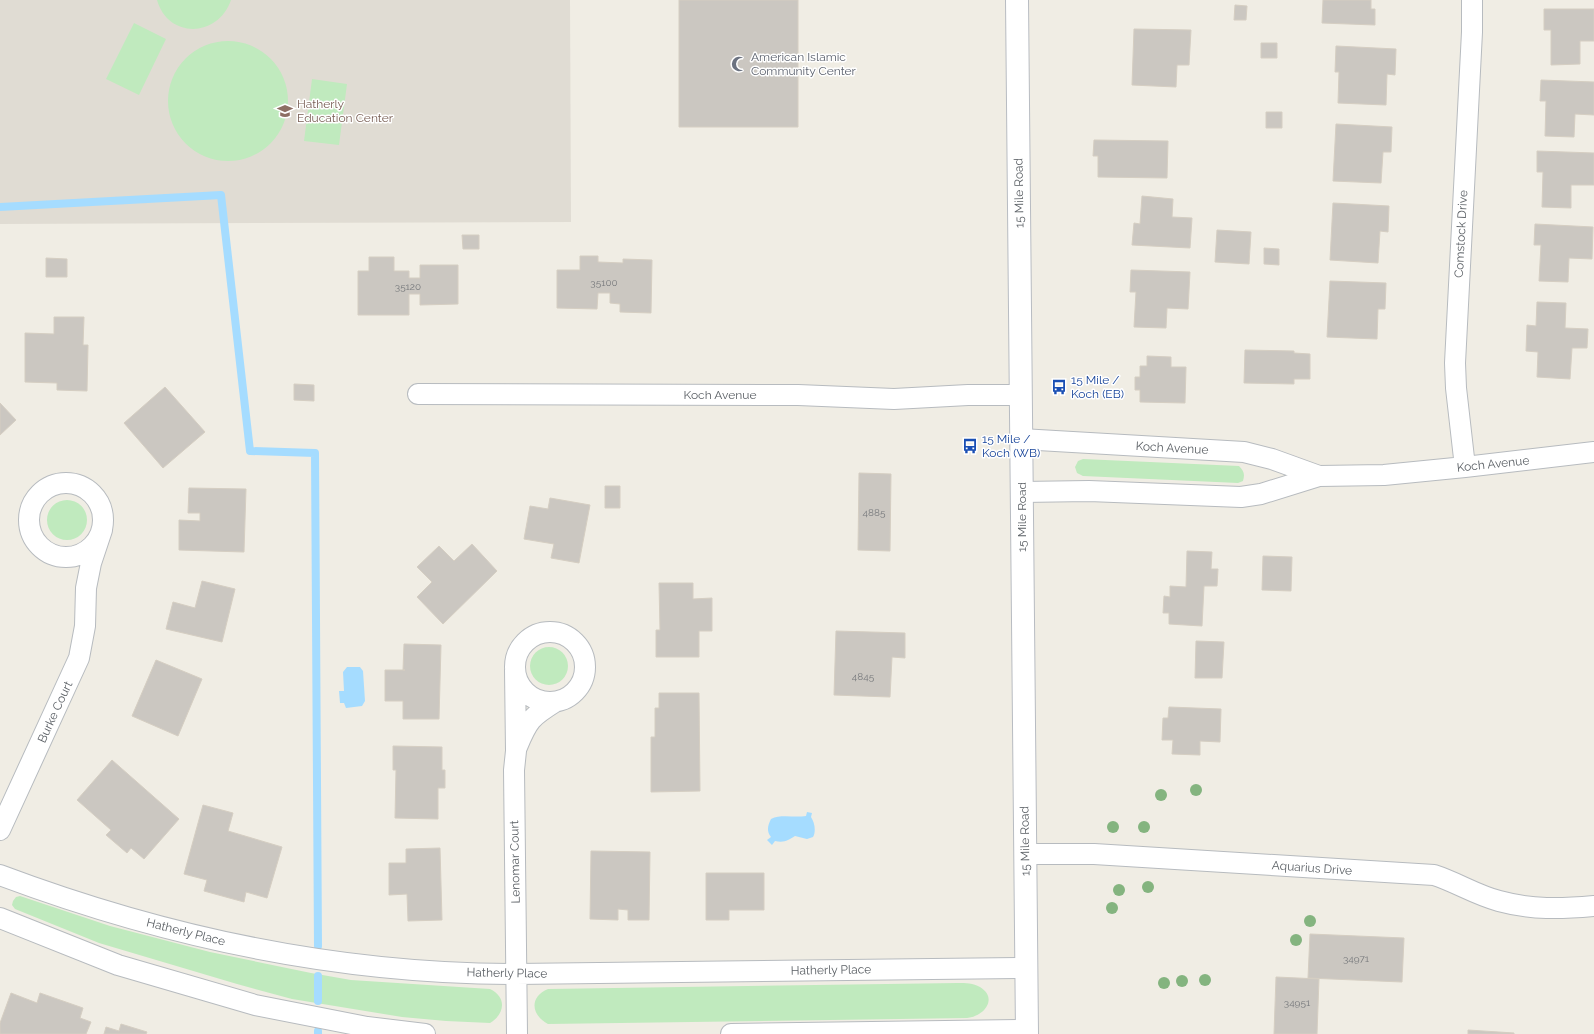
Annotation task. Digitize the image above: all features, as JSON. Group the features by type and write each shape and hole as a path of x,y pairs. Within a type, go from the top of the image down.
{"main road":[{"name":"15 Mile Road","path":"1018,0 1027,1032"}],"street":[{"name":"Comstock Drive","path":"1465,467 1456,388 1455,362 1472,32 1472,0"},
{"name":"Koch Avenue","path":"418,394 798,395 894,399 968,395 1021,395"},
{"name":"Koch Avenue","path":"1021,439 1244,452 1272,459 1319,476"},
{"name":"Koch Avenue","path":"1022,492 1089,491 1240,497 1261,494 1319,476 1384,475 1594,452"},
{"name":"Burke Court","path":"0,830 79,658 85,626 86,588 91,563 102,530 103,517 100,506 94,495 84,487 73,483 61,483 49,487 40,494 32,504 30,528 35,539 43,549 54,554 72,571 86,588"},
{"path":"54,554 65,557 78,555 88,550 97,541 102,530"},
{"name":"Lenomar Court","path":"516,751 524,729 534,716 555,702 566,698 575,692 582,682 585,670 584,659 579,648 571,640 561,634 550,632 539,634 528,640 521,648 516,659 516,751 514,770 517,1034"},
{"path":"515,670 518,681 524,691 533,698 544,702 555,702"},
{"name":"Aquarius Drive","path":"1025,854 1094,854 1434,875 1454,882 1476,893 1505,902 1557,909 1594,906"},
{"name":"Hatherly Place","path":"0,875 119,914 182,932 304,958 397,969 486,974 516,974 1026,968"},
{"path":"0,918 118,965 255,1005 367,1027 425,1034"},
{"path":"731,1034 1027,1032"}],"shaded area":[{"name":"Hatherly Education Center","path":"0,0 570,0 571,222 0,224"}],"green space":[{"path":"157,0 231,0 225,13 216,22 205,27 193,29 182,27 171,22 163,13"},
{"path":"134,23 166,39 139,95 106,79"},
{"path":"228,41 251,46 270,59 283,78 288,101 283,124 270,143 251,156 228,161 205,156 186,143 173,124 168,101 173,78 186,59 205,46"},
{"path":"312,79 347,84 339,145 304,141"},
{"path":"1083,459 1239,466 1243,471 1244,476 1243,481 1238,483 1083,476 1077,473 1075,467 1078,461"},
{"path":"71,500 78,503 84,509 87,520 86,528 78,537 71,540 63,540 56,537 48,528 47,516 50,509 59,501"},
{"path":"545,647 553,647 563,652 567,659 567,673 563,680 553,685 545,685 535,680 533,677 530,670 530,662 535,652 538,650"},
{"path":"20,896 110,926 210,952 311,973 351,980 490,989 499,996 502,1006 499,1015 490,1023 402,1017 292,999 99,943 15,909 12,905 13,901 16,897"},
{"path":"958,983 975,985 985,991 989,1001 984,1010 973,1017 967,1018 548,1024 538,1016 534,1006 535,1001 542,992 548,989"}],"water":[{"path":"347,667 360,667 363,671 365,701 362,706 346,708 344,703 340,703 339,691 344,691 343,672"},
{"path":"807,812 812,813 811,817 815,830 813,837 807,839 795,836 784,841 775,841 772,845 767,840 771,837 768,832 768,828 771,819 779,817 806,816"}],"building":[{"name":"American Islamic Community Center","path":"679,0 798,0 798,127 679,127"},
{"path":"1323,0 1371,0 1371,9 1375,9 1375,25 1322,23"},
{"path":"1235,5 1247,6 1246,20 1234,20"},
{"path":"1544,9 1594,9 1594,41 1580,41 1580,64 1551,65 1551,30 1544,30"},
{"path":"1134,29 1191,30 1189,65 1177,65 1176,87 1132,85"},
{"path":"1261,43 1277,43 1277,58 1261,58"},
{"path":"1336,46 1396,49 1395,75 1387,74 1386,105 1338,103 1339,72 1335,72"},
{"path":"1541,80 1594,82 1594,115 1575,114 1574,137 1545,136 1546,101 1540,101"},
{"path":"1266,112 1282,112 1282,128 1266,128"},
{"path":"1336,124 1392,127 1391,152 1383,152 1381,183 1333,181"},
{"path":"1094,140 1168,141 1167,178 1098,177 1098,156 1093,156"},
{"path":"1537,151 1594,153 1594,185 1571,185 1571,208 1542,207 1543,172 1537,172"},
{"path":"1142,196 1173,199 1172,217 1192,218 1190,248 1132,245 1134,223 1140,224"},
{"path":"1333,203 1389,206 1388,232 1380,231 1378,263 1330,260"},
{"path":"1535,224 1593,227 1592,259 1569,258 1568,282 1539,281 1541,245 1534,245"},
{"path":"1217,230 1251,232 1249,264 1215,262"},
{"path":"462,235 479,235 479,249 463,249"},
{"path":"1264,248 1279,249 1279,265 1264,264"},
{"path":"580,256 598,256 598,262 623,263 623,259 652,260 651,313 620,312 620,304 610,303 610,293 598,293 597,309 557,308 557,270 580,270"},
{"path":"369,257 394,257 394,271 409,271 409,278 420,278 420,265 458,265 458,304 420,305 420,294 409,294 409,315 358,315 358,271 369,271"},
{"path":"46,258 67,259 67,277 46,277"},
{"path":"1131,270 1190,272 1188,309 1167,308 1166,328 1134,327 1136,292 1130,292"},
{"path":"1330,281 1386,283 1385,309 1378,309 1377,339 1327,337"},
{"path":"1537,302 1566,303 1565,328 1588,329 1587,348 1572,348 1570,379 1537,377 1538,352 1526,351 1527,325 1536,326"},
{"path":"54,317 84,317 83,345 88,345 87,391 57,390 57,383 25,382 25,333 54,334"},
{"path":"1245,350 1294,351 1294,353 1310,354 1310,379 1294,379 1294,384 1244,383"},
{"path":"1147,356 1171,357 1171,367 1186,367 1185,403 1140,402 1140,390 1135,390 1135,377 1140,377 1140,366 1147,366"},
{"path":"294,384 314,385 314,401 294,400"},
{"path":"165,387 205,432 163,468 124,423"},
{"path":"0,403 16,420 0,435"},
{"path":"859,473 891,474 890,551 858,550"},
{"path":"605,486 620,486 620,508 605,508"},
{"path":"189,488 246,489 244,552 179,550 179,520 200,521 200,513 188,513"},
{"path":"550,498 590,505 579,563 551,558 554,544 524,539 530,506 548,509"},
{"path":"472,544 497,571 443,624 417,597 432,582 417,567 439,546 454,561"},
{"path":"1187,551 1212,552 1211,569 1218,569 1217,586 1204,586 1202,626 1169,624 1169,613 1163,613 1164,596 1170,597 1170,586 1186,587"},
{"path":"1263,556 1292,557 1291,591 1262,590"},
{"path":"202,581 235,589 222,642 166,629 173,602 195,608"},
{"path":"659,583 693,583 693,599 712,598 712,631 699,631 699,657 656,657 656,630 660,630"},
{"path":"836,631 905,633 905,658 892,657 890,697 834,695"},
{"path":"1196,641 1224,642 1222,678 1195,678"},
{"path":"404,644 441,645 439,719 403,719 403,701 385,701 385,670 403,670"},
{"path":"156,660 202,679 178,736 132,716"},
{"path":"659,693 699,693 700,791 651,792 651,737 655,737 655,708 659,708"},
{"path":"1169,707 1221,709 1220,742 1200,741 1200,755 1172,754 1173,740 1162,740 1163,718 1168,718"},
{"path":"393,746 442,747 442,770 445,770 445,788 438,788 438,819 395,818 396,770 393,770"},
{"path":"112,760 179,819 144,859 131,848 127,853 106,835 111,830 77,800"},
{"path":"203,805 233,813 228,831 282,847 267,898 246,892 244,902 204,891 207,880 184,874"},
{"path":"440,848 442,920 408,921 407,894 389,895 389,863 406,863 406,849"},
{"path":"591,851 650,852 649,920 628,920 628,910 618,909 618,920 590,919"},
{"path":"706,873 764,873 764,910 729,910 729,920 706,920"},
{"path":"1310,934 1404,938 1402,982 1308,978"},
{"path":"1276,977 1319,979 1317,1034 1274,1034"},
{"path":"11,993 37,1003 40,993 83,1008 80,1018 91,1022 86,1034 0,1034 0,1023"},
{"path":"121,1024 147,1032 146,1034 104,1034 106,1027 119,1031"},
{"path":"1468,1030 1514,1033 1514,1034 1468,1034"}],"waterway":[{"path":"0,207 221,195 250,451 315,453 318,946"},
{"path":"318,976 318,1001"}],"place":[{"name":"American Islamic Community Center","path":"739,64"},
{"name":"Hatherly Education Center","path":"285,111"},
{"name":"15 Mile / Koch (EB)","path":"1059,387"},
{"name":"15 Mile / Koch (WB)","path":"970,446"}]}
